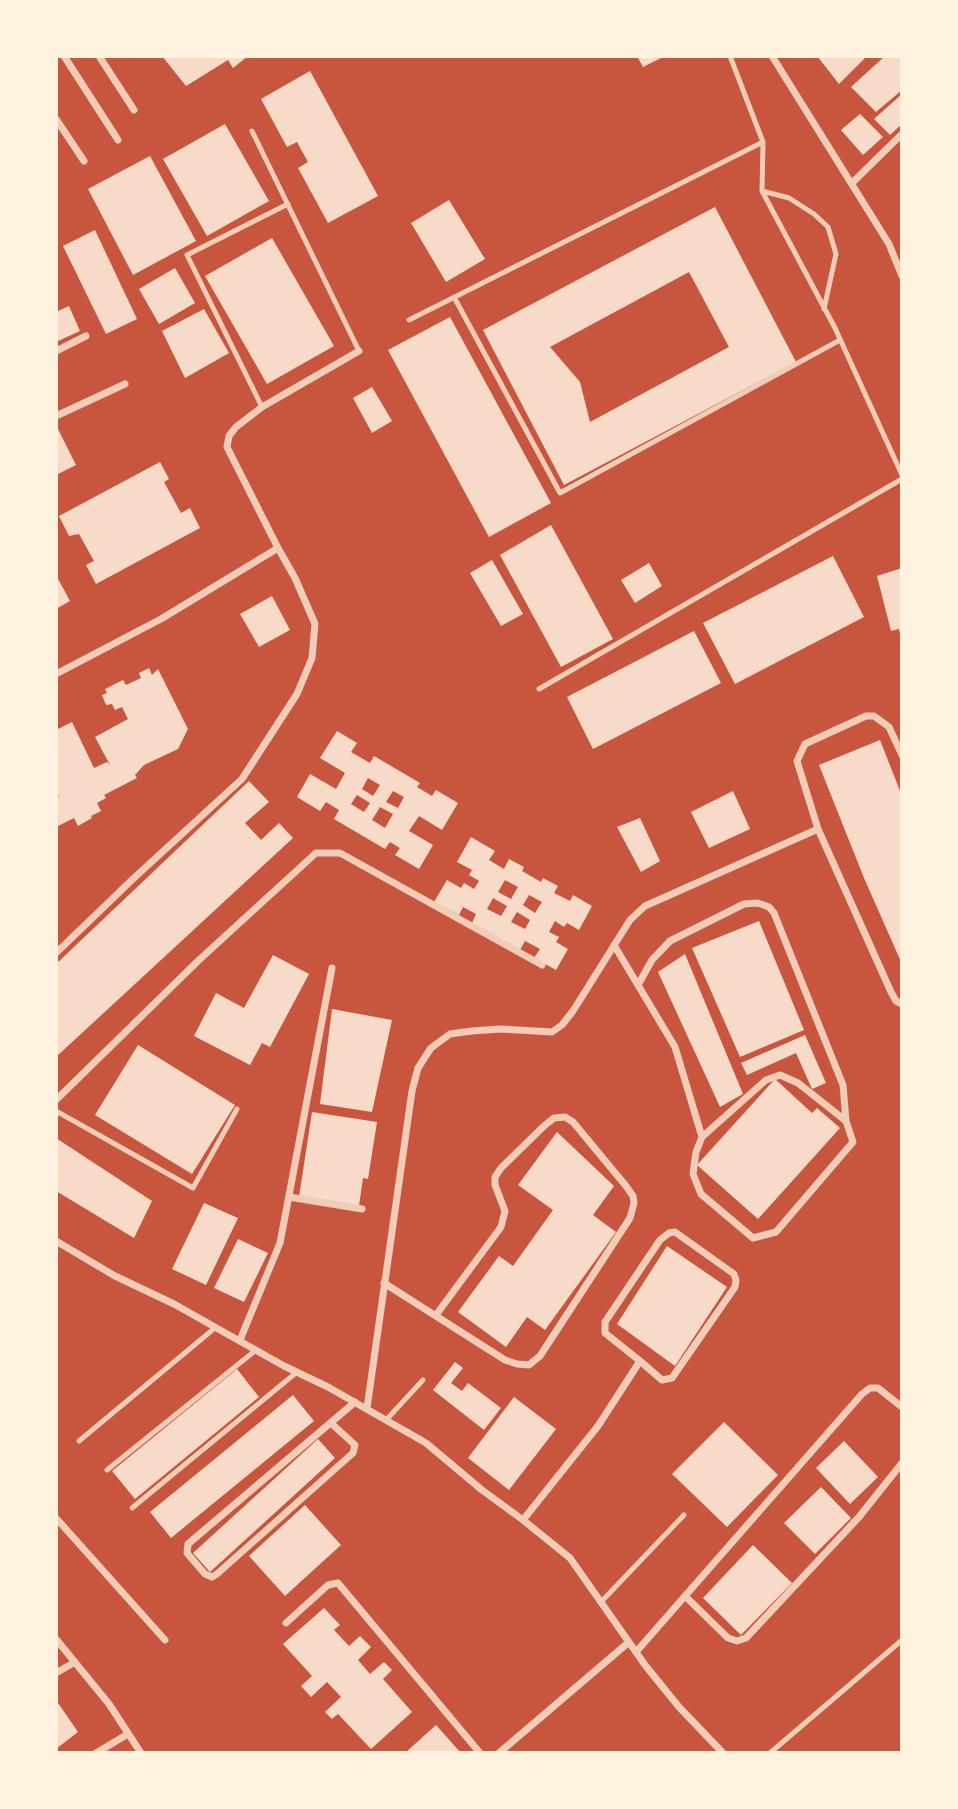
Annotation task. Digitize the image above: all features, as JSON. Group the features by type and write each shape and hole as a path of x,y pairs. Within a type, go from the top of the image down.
{"street":[{"path":"64,56 118,139"},
{"path":"99,56 134,110"},
{"path":"772,56 889,244 902,276"},
{"path":"56,119 83,161"},
{"path":"852,183 902,134"},
{"path":"56,351 86,336"},
{"path":"56,953 242,779 297,694 312,658 315,624 295,578 227,447 229,436 236,427 262,407 359,351"},
{"path":"56,416 125,384"},
{"path":"56,674 161,619 278,548"},
{"path":"902,755 889,727 874,716 866,716 805,744 797,761 818,829 891,992 896,1001 902,1004"},
{"path":"367,1408 412,1091 418,1069 430,1048 450,1034 472,1031 501,1029 552,1032 562,1025 573,1011 630,920 645,906 818,829"},
{"path":"56,1100 199,960 316,853 340,853 542,965"},
{"path":"638,985 652,960 670,941 744,904 758,903 769,907 774,913 844,1085 846,1121 853,1142 776,1232 753,1238 701,1194 693,1174 696,1152 702,1136 766,1080 780,1075 798,1083 846,1121"},
{"path":"614,945 674,1048 702,1136"},
{"path":"240,1340 280,1243 332,968"},
{"path":"384,1283 505,1360 529,1364 540,1356 630,1218 634,1203 626,1186 565,1116 554,1118 544,1126 495,1177 495,1185 505,1211 501,1227 436,1315"},
{"path":"289,1197 362,1209"},
{"path":"675,1232 733,1274 735,1287 672,1378 662,1380 640,1361 605,1333 605,1322 660,1240 675,1232"},
{"path":"56,1241 115,1276 215,1326 426,1443 570,1558 678,1706 723,1753"},
{"path":"523,1520 598,1426 640,1361"},
{"path":"636,1652 862,1394 870,1388 878,1388 902,1407"},
{"path":"331,1423 355,1445 353,1453 217,1574 212,1577 205,1574 187,1552 188,1544 355,1402"},
{"path":"685,1596 728,1638 737,1641 746,1638 859,1517 902,1463"},
{"path":"56,1518 165,1640"},
{"path":"286,1623 328,1585 338,1583 480,1753"},
{"path":"56,1639 109,1704 141,1753"},
{"path":"499,1753 629,1642"},
{"path":"56,1673 75,1662"},
{"path":"96,1753 128,1734"}],"lane":[{"path":"538,689 902,477 840,340 762,191 763,142 730,56"},
{"path":"252,131 359,351"},
{"path":"409,320 763,142"},
{"path":"762,191 789,198 828,227 836,254 824,309"},
{"path":"262,407 187,255 288,204"},
{"path":"454,297 560,492 840,340"},
{"path":"56,1111 193,1188 237,1109"},
{"path":"79,1441 215,1326"},
{"path":"107,1470 256,1350"},
{"path":"132,1508 297,1372"},
{"path":"387,1419 423,1380"},
{"path":"601,1602 684,1515"},
{"path":"770,1753 902,1640"}],"building":[{"path":"162,56 248,56 233,68 228,60 186,86"},
{"path":"637,56 665,56 643,67"},
{"path":"817,56 867,56 839,84"},
{"path":"885,56 902,56 902,90 876,112 851,87"},
{"path":"310,71 378,196 328,223 298,168 308,162 297,142 287,147 261,99"},
{"path":"902,94 902,124 890,135 874,119"},
{"path":"860,114 883,137 863,155 841,130"},
{"path":"225,124 269,201 207,236 163,159"},
{"path":"150,156 196,241 133,275 88,189"},
{"path":"449,200 485,259 446,282 411,223"},
{"path":"715,207 796,362 564,485 483,330","holes":["689,272 729,347 590,422 580,382 550,347"]},
{"path":"95,230 137,319 106,334 63,246"},
{"path":"272,238 334,346 267,384 205,276"},
{"path":"175,268 195,303 159,324 139,289"},
{"path":"69,306 80,331 56,342 56,312"},
{"path":"204,309 229,353 185,378 162,331"},
{"path":"450,317 551,503 489,537 388,350"},
{"path":"372,387 392,421 372,433 353,398"},
{"path":"58,429 76,465 56,475 56,430"},
{"path":"160,462 169,479 164,482 181,513 190,508 200,528 96,584 86,565 94,561 79,534 69,536 59,516"},
{"path":"551,525 613,639 561,667 500,555"},
{"path":"833,556 864,617 735,684 703,623"},
{"path":"492,560 523,614 501,626 470,573"},
{"path":"649,563 662,586 635,603 621,580"},
{"path":"902,568 901,638 899,629 891,631 877,576"},
{"path":"56,575 70,601 56,609"},
{"path":"272,596 290,630 259,647 240,614"},
{"path":"694,631 721,683 593,749 567,697"},
{"path":"149,668 152,675 158,669 188,729 178,749 144,765 135,775 137,778 104,795 106,798 97,803 101,811 91,816 92,818 78,826 74,818 56,827 56,798 59,797 56,791 56,730 72,722 94,768 107,762 110,765 95,737 128,719 122,707 115,710 112,704 106,705 102,695 107,693 105,689 123,680 126,685 141,678 139,673"},
{"path":"337,731 357,743 351,752 370,763 374,756 420,783 417,787 432,796 436,790 458,803 442,830 419,816 409,831 433,845 419,869 395,855 400,848 390,842 385,849 334,819 339,810 326,802 320,811 297,797 310,774 336,789 345,773 320,758","holes":["368,778 380,785 373,796 362,789","393,791 404,797 398,808 386,802","357,795 370,803 364,812 351,804","380,807 393,814 385,828 372,820"]},
{"path":"880,740 902,796 902,964 819,765"},
{"path":"249,781 269,802 245,823 261,840 279,823 293,838 56,1057 56,964"},
{"path":"733,791 750,829 709,848 691,812"},
{"path":"640,818 660,861 641,872 617,827"},
{"path":"471,837 495,851 489,860 504,869 509,859 524,867 522,871 541,882 543,878 558,886 554,893 570,901 573,895 592,906 579,930 567,923 564,927 555,921 549,932 559,937 556,942 568,949 556,970 534,958 540,949 525,941 520,950 472,923 476,914 463,907 459,915 434,902 447,880 461,888 464,883 474,889 479,881 469,875 472,870 457,862","holes":["505,880 518,887 511,899 498,892","529,895 542,902 535,913 523,905","493,898 507,906 501,916 487,909","517,912 530,920 525,929 511,922"]},
{"path":"759,921 804,1030 740,1057 692,948"},
{"path":"685,954 743,1094 720,1107 658,972"},
{"path":"273,955 309,974 270,1047 262,1043 250,1065 194,1036 216,993 244,1008"},
{"path":"332,1009 392,1020 372,1112 320,1104"},
{"path":"805,1035 826,1083 812,1089 796,1053 747,1075 741,1063"},
{"path":"138,1045 235,1105 192,1174 95,1115"},
{"path":"775,1079 812,1113 817,1108 840,1128 758,1219 697,1165"},
{"path":"312,1112 377,1122 368,1179 363,1178 359,1206 299,1197"},
{"path":"557,1132 614,1186 593,1215 616,1232 545,1330 527,1317 506,1347 458,1312 499,1256 513,1266 553,1210 518,1185"},
{"path":"56,1138 152,1201 134,1238 56,1191"},
{"path":"204,1203 238,1218 206,1285 172,1269"},
{"path":"238,1239 268,1253 244,1302 214,1288"},
{"path":"667,1246 727,1287 675,1366 617,1324"},
{"path":"455,1362 463,1368 451,1383 462,1391 468,1383 501,1408 484,1430 433,1390"},
{"path":"237,1369 259,1397 135,1499 112,1471"},
{"path":"293,1395 314,1421 171,1538 150,1512"},
{"path":"514,1397 556,1429 509,1490 468,1458"},
{"path":"724,1422 778,1475 727,1527 672,1474"},
{"path":"318,1439 335,1458 210,1572 193,1553"},
{"path":"844,1441 878,1477 850,1504 816,1468"},
{"path":"821,1487 851,1518 815,1554 784,1523"},
{"path":"305,1505 341,1545 285,1596 249,1556"},
{"path":"753,1545 792,1583 741,1635 703,1598"},
{"path":"324,1608 340,1625 334,1630 349,1646 360,1636 371,1647 358,1660 370,1674 384,1662 392,1670 383,1679 412,1712 371,1749 338,1714 332,1719 325,1712 341,1697 327,1682 311,1697 301,1686 312,1676 283,1644"},
{"path":"56,1700 78,1732 56,1749"},
{"path":"436,1725 461,1753 405,1753"}]}
